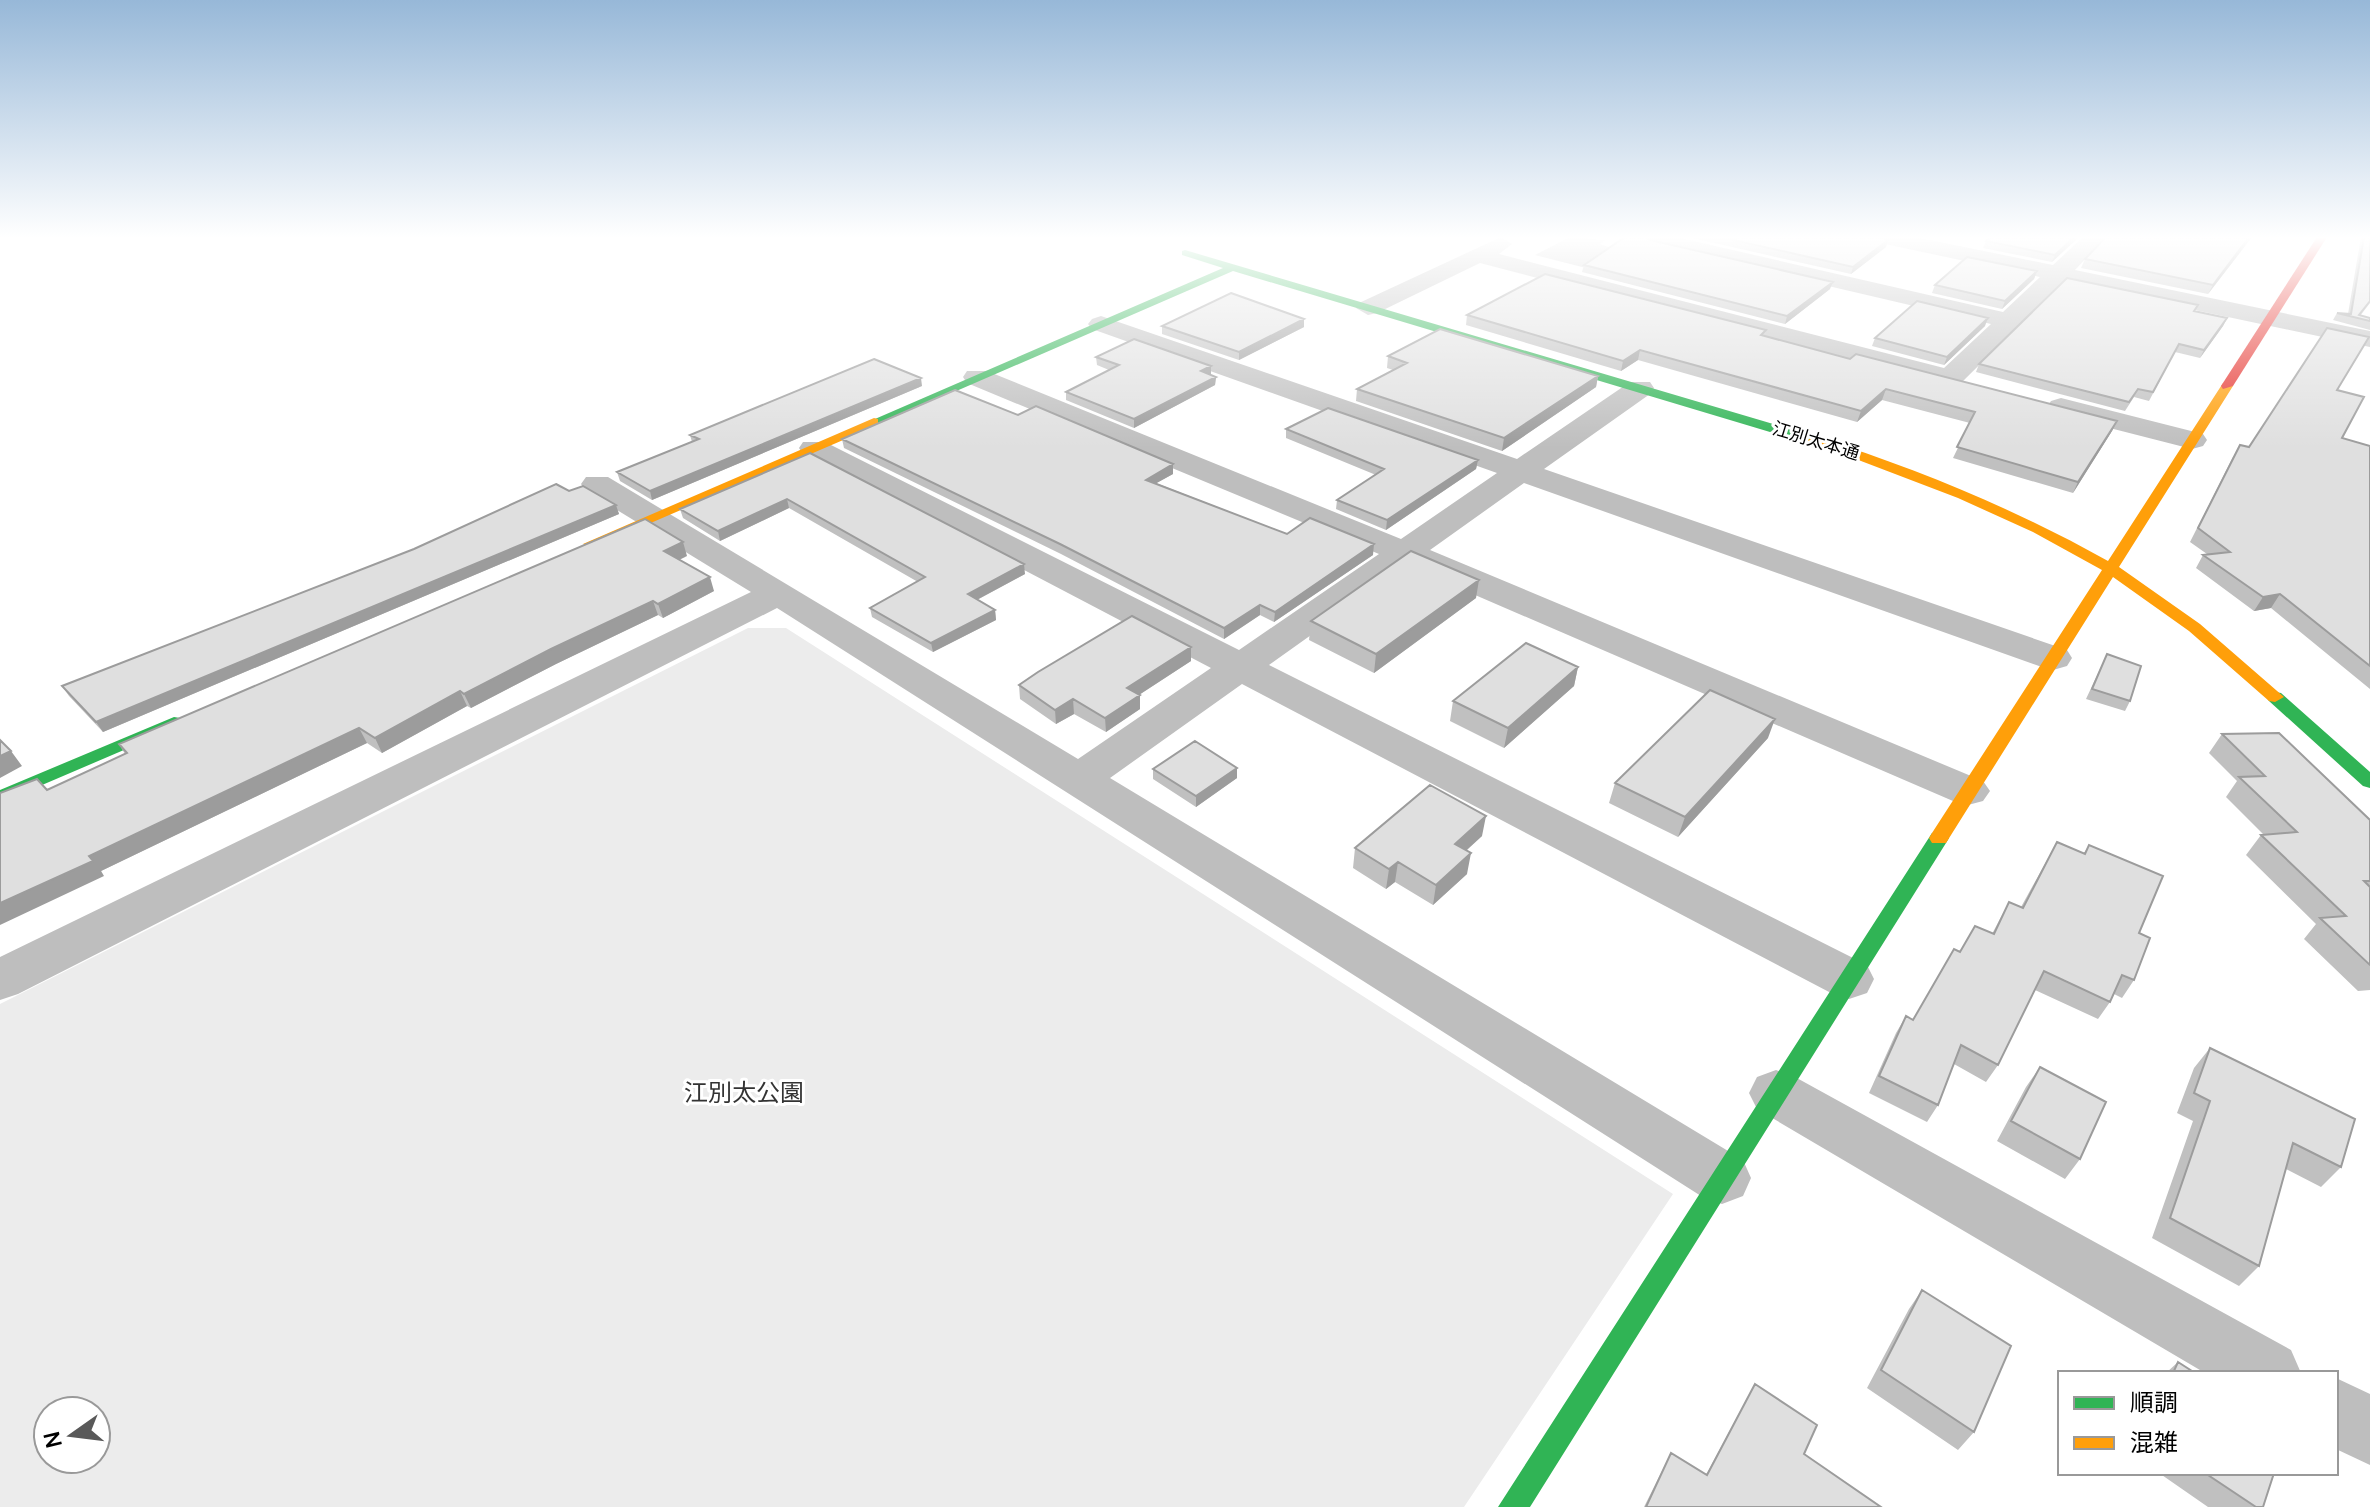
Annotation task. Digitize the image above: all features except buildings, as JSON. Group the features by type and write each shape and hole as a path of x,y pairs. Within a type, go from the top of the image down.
{"street":[{"path":"577,549 1140,307"},
{"path":"1678,307 1981,386"},
{"path":"1950,307 2009,321"},
{"path":"1950,378 2023,307"},
{"path":"2220,307 2370,339"},
{"path":"1513,1507 2277,307"},
{"name":"江別太本通","path":"1368,308 1860,454 2048,533 2110,568 2216,644 2370,782"},
{"path":"1101,324 2053,658"},
{"path":"977,377 1404,552 1968,791"},
{"path":"1079,779 1640,388"},
{"path":"2041,401 2192,440"},
{"path":"814,448 1849,979"},
{"path":"597,484 1722,1178"},
{"path":"0,980 778,593"},
{"path":"0,797 188,717"},
{"path":"1776,1093 2264,1371"},
{"path":"2338,1413 2370,1431"}],"green space":[{"name":"江別太公園","path":"748,628 786,628 1673,1194 1464,1507 0,1507 0,1004"}],"traffic: fast":[{"path":"874,422 1140,307"},
{"path":"1367,307 1812,440"},
{"path":"2275,697 2370,782"},
{"path":"0,797 174,722"},
{"path":"1513,1507 1939,838"}],"traffic: slow":[{"path":"1939,838 2227,386"},
{"path":"590,544 874,422"},
{"path":"1812,440 1886,464 1963,495 2074,547 2130,580 2173,611 2275,697"}],"traffic: jam":[{"path":"2227,386 2277,307"}]}
